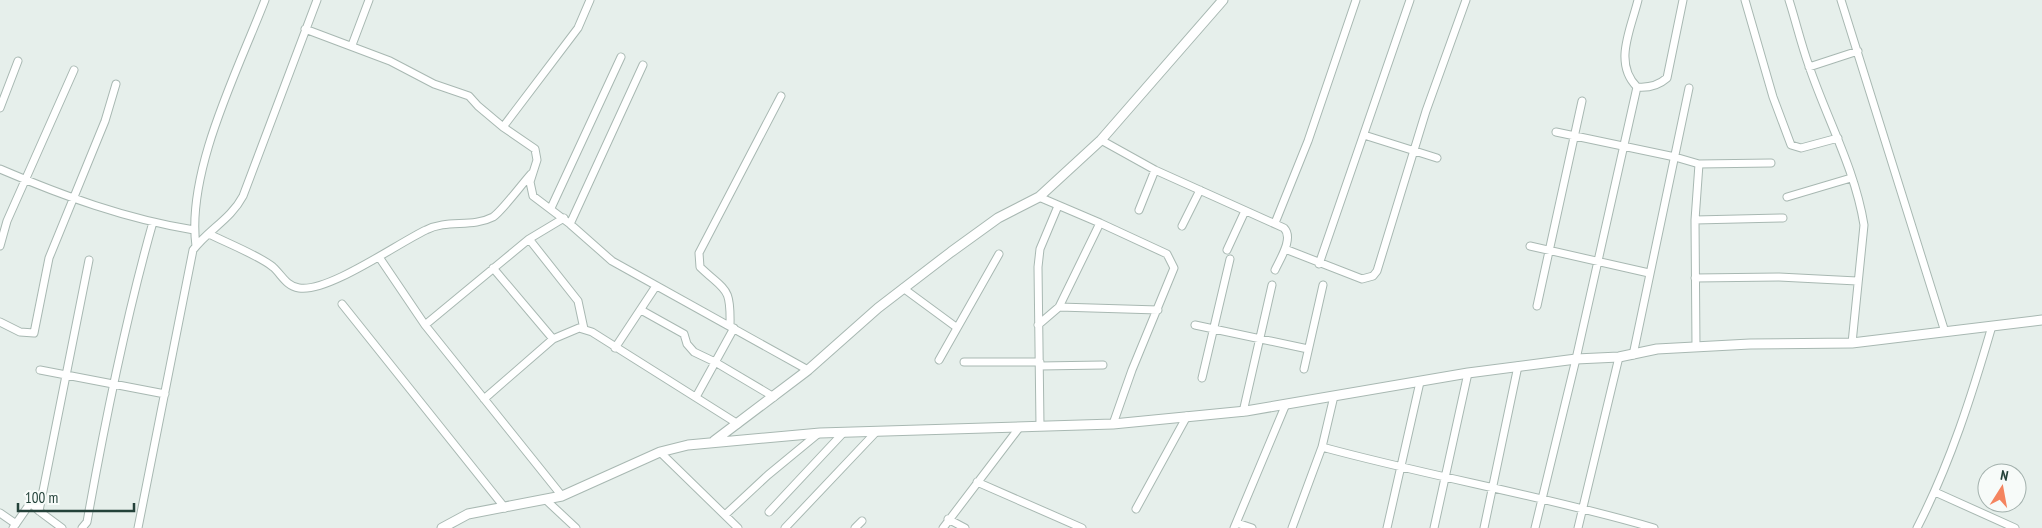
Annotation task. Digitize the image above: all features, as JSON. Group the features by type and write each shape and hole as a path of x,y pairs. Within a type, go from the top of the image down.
{"street":[{"path":"196,246 194,230 199,186 206,157 265,0"},
{"path":"138,528 189,261 196,246 230,215 243,196 317,0"},
{"path":"352,45 369,0"},
{"path":"504,127 578,28 590,0"},
{"path":"713,442 808,370 903,288 998,218 1039,197 1101,140 1223,0"},
{"path":"1275,223 1308,141 1356,0"},
{"path":"1319,264 1410,0"},
{"path":"1285,249 1319,264 1362,279 1373,276 1377,271 1413,151 1466,0"},
{"path":"1636,87 1628,78 1624,60 1638,0"},
{"path":"1636,87 1661,83 1667,78 1683,0"},
{"path":"1745,0 1773,97 1791,145 1801,148 1838,138"},
{"path":"1789,0 1809,67 1838,138 1864,225 1852,343"},
{"path":"1841,0 1944,332"},
{"path":"305,29 352,45 390,61 418,78 469,96 504,127 535,149 538,160 530,182 533,196 564,218 612,261 808,370"},
{"path":"1809,67 1858,51"},
{"path":"551,208 621,57"},
{"path":"0,108 18,61"},
{"path":"570,224 643,65"},
{"path":"0,246 6,221 74,70"},
{"path":"0,322 20,332 34,333 50,258 105,121 116,84"},
{"path":"1535,528 1576,359 1636,87"},
{"path":"1632,355 1690,88"},
{"path":"696,397 732,327 727,291 700,268 699,253 781,96"},
{"path":"1537,306 1582,101"},
{"path":"1556,132 1624,148 1675,157 1699,164 1771,163"},
{"path":"1364,135 1437,158"},
{"path":"1101,140 1155,170 1284,228 1288,234 1285,249 1276,270"},
{"path":"1696,347 1695,220 1699,164"},
{"path":"0,169 122,216 194,230"},
{"path":"1139,210 1155,170"},
{"path":"209,234 268,263 288,284 300,288 318,287 379,257 427,229 444,223 479,222 494,216 532,174"},
{"path":"1787,197 1851,178"},
{"path":"1182,226 1200,190"},
{"path":"1039,197 1167,254 1172,260 1173,276 1132,370 1114,424"},
{"path":"1040,426 1038,325 1040,249 1058,206"},
{"path":"1227,250 1245,211"},
{"path":"425,325 529,240 564,218"},
{"path":"1695,220 1783,218"},
{"path":"82,528 87,522 112,385 127,331 135,286 153,222"},
{"path":"1038,325 1059,307 1100,223"},
{"path":"529,240 578,301 584,329"},
{"path":"1530,246 1649,273"},
{"path":"939,360 999,254"},
{"path":"379,257 425,325 562,496"},
{"path":"1202,378 1230,259"},
{"path":"39,511 88,260"},
{"path":"493,268 553,339"},
{"path":"1695,278 1779,276 1857,281"},
{"path":"1243,412 1272,284"},
{"path":"1304,369 1323,285"},
{"path":"615,348 656,286"},
{"path":"903,288 956,327"},
{"path":"342,304 505,508"},
{"path":"1059,307 1158,310"},
{"path":"640,310 684,334 687,344 694,352 715,362 774,397"},
{"path":"442,528 468,514 562,496 660,452 713,442 820,433 1114,424 1243,412 1468,373 1576,359 1619,357 1656,349 1852,343 2042,320"},
{"path":"1195,325 1308,349"},
{"path":"1917,528 1935,492 1973,393 1992,326"},
{"path":"484,399 553,339 579,328 584,329 738,424"},
{"path":"1578,528 1619,357"},
{"path":"964,362 1103,365"},
{"path":"1484,528 1518,366"},
{"path":"40,370 164,394"},
{"path":"1434,528 1468,373"},
{"path":"1387,528 1420,382"},
{"path":"1292,528 1322,447 1334,396"},
{"path":"1252,528 1236,526 1286,404"},
{"path":"1136,509 1187,416"},
{"path":"943,528 1019,428"},
{"path":"769,512 844,432"},
{"path":"785,528 877,432"},
{"path":"724,515 820,433"},
{"path":"1322,447 1400,468 1582,507 1654,528"},
{"path":"660,452 738,528"},
{"path":"977,482 1082,528"},
{"path":"1935,492 2015,528"},
{"path":"546,500 576,528"},
{"path":"0,513 15,526 29,506 33,505 62,528"},
{"path":"948,519 965,528"},
{"path":"855,528 862,521"}]}
